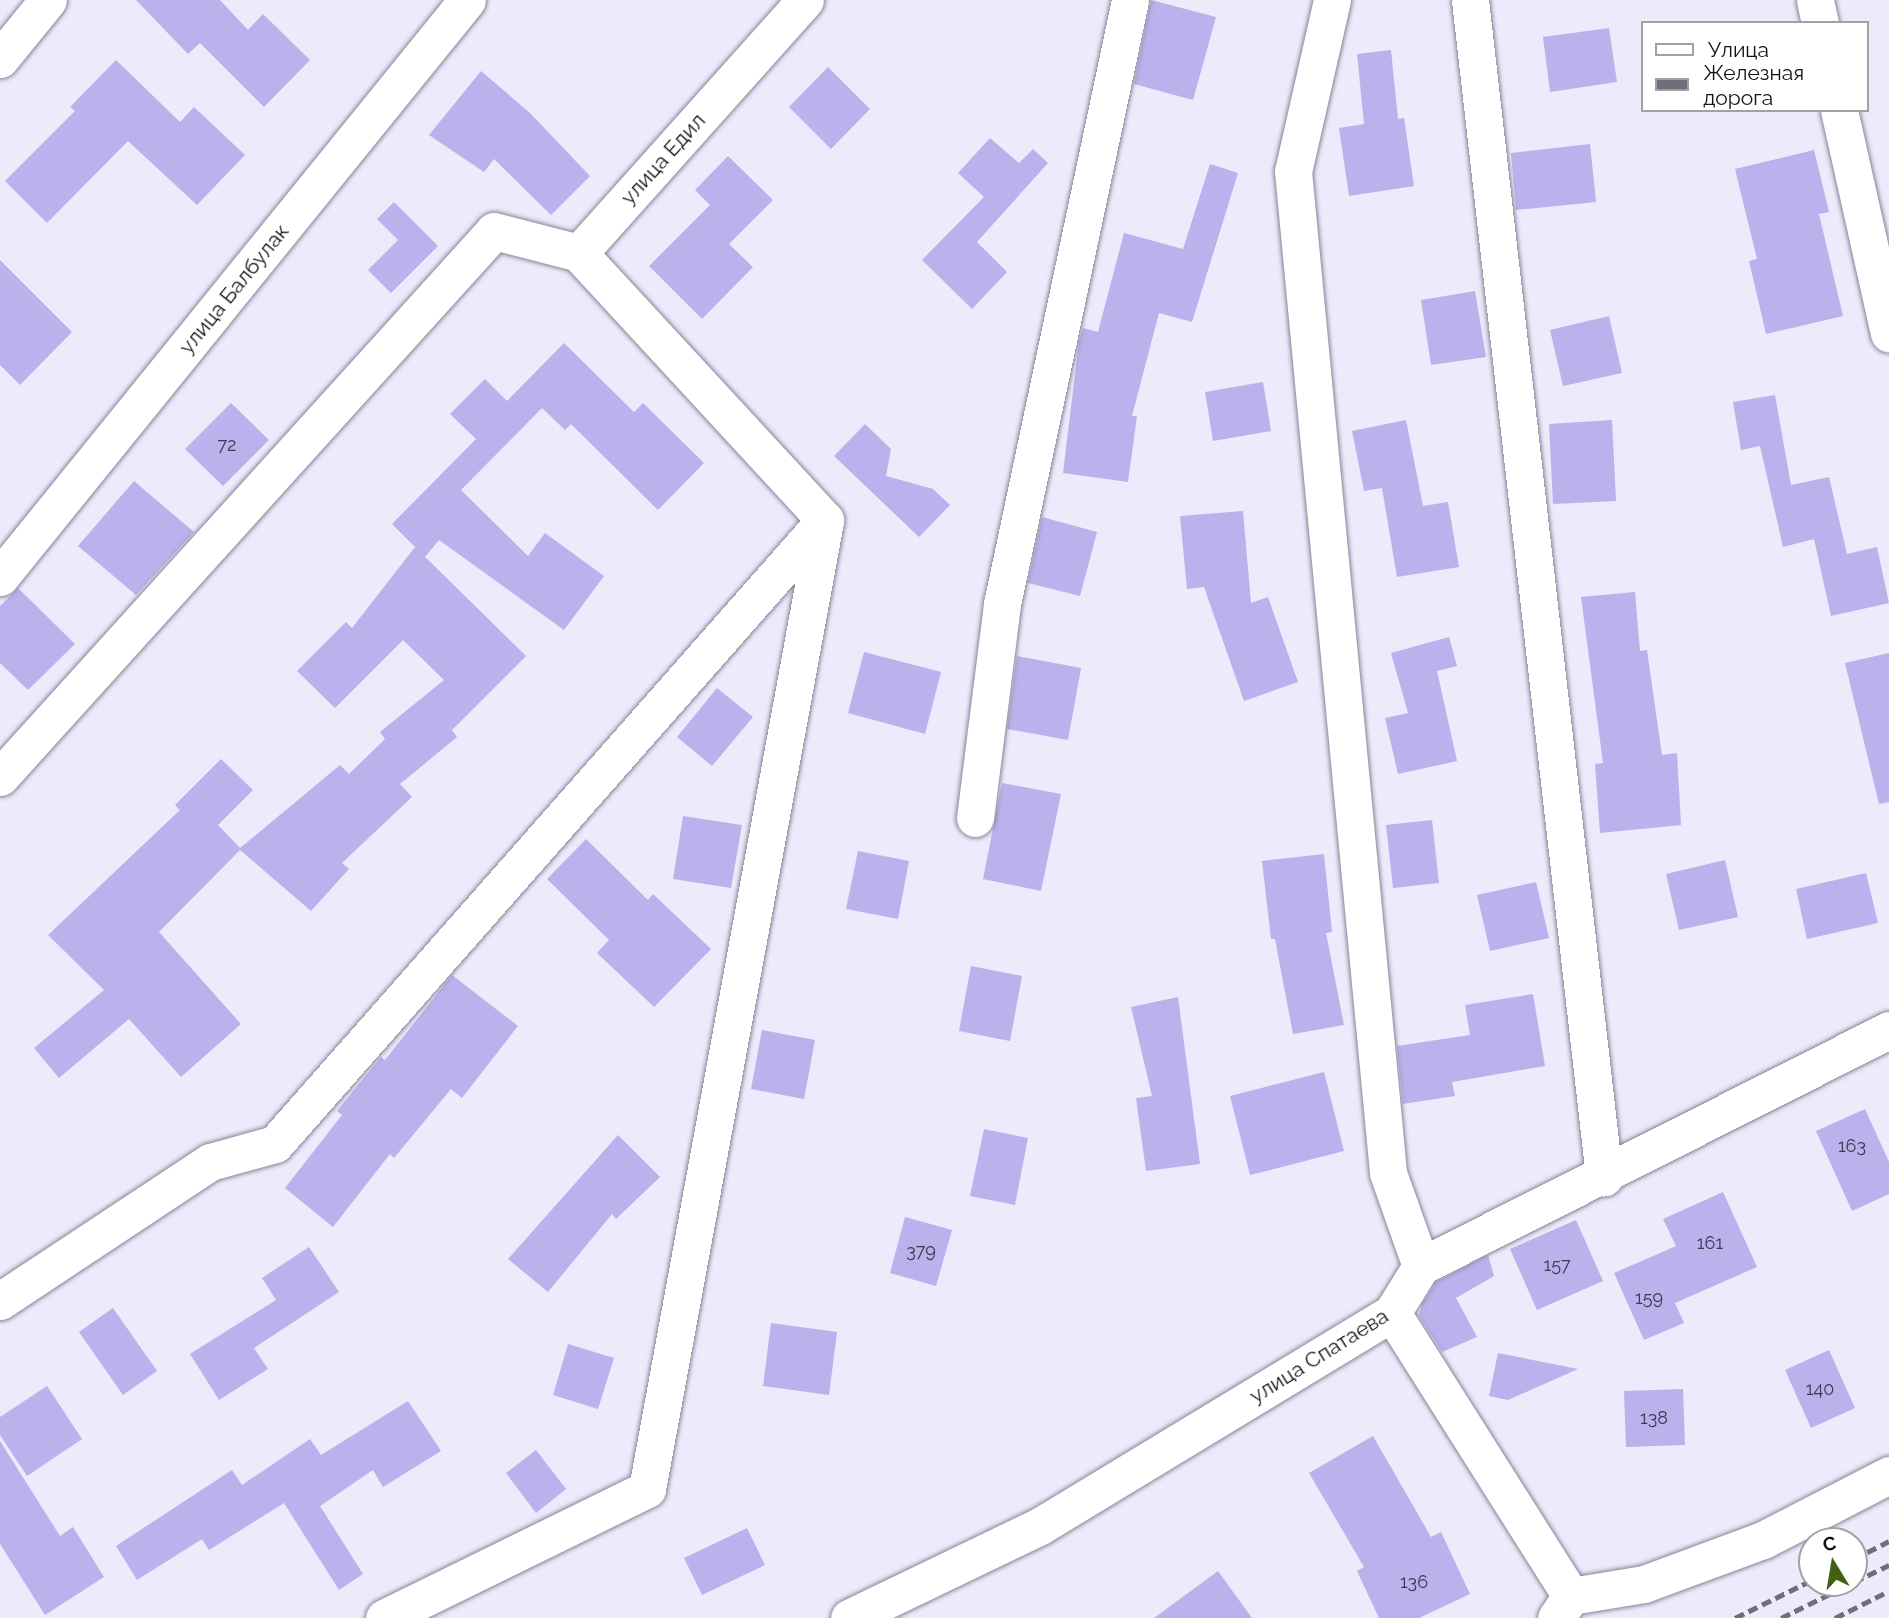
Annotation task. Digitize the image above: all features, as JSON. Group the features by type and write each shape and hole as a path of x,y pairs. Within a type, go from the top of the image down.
{"street":[{"path":"0,59 48,0"},
{"name":"улица Балбулак","path":"0,577 467,0"},
{"name":"улица Едил","path":"579,253 805,0"},
{"path":"975,818 1002,604 1130,0"},
{"path":"1332,0 1293,171 1388,1173 1421,1266 1604,1177 1889,1030"},
{"path":"1470,0 1604,1177"},
{"path":"1815,0 1820,21"},
{"path":"1839,112 1889,333"},
{"path":"0,777 494,232 579,253 825,520"},
{"path":"0,1301 210,1162 275,1144 825,520"},
{"path":"384,1618 647,1489 825,520"},
{"name":"улица Спатаева","path":"849,1618 1040,1526 1392,1313 1421,1266"},
{"path":"1392,1313 1563,1607 1644,1584 1763,1540 1889,1475"}],"building":[{"path":"136,0 220,0 248,30 263,14 310,60 264,107 200,43 188,54"},
{"path":"1151,0 1216,17 1193,100 1134,84"},
{"path":"1609,28 1617,82 1550,92 1543,37"},
{"path":"1391,50 1398,119 1404,118 1414,186 1349,196 1339,128 1364,124 1357,54"},
{"path":"116,60 180,122 194,107 245,155 197,205 128,141 47,223 5,181 75,111 70,107"},
{"path":"828,67 870,109 831,149 789,107"},
{"path":"481,71 530,113 590,176 551,215 494,159 484,172 429,135"},
{"path":"990,138 1019,163 1033,149 1048,163 977,242 1007,272 972,309 922,260 984,197 958,173"},
{"path":"1590,144 1596,202 1516,210 1511,153"},
{"path":"1814,150 1829,212 1819,214 1843,316 1766,334 1749,261 1757,259 1735,169"},
{"path":"728,156 773,200 729,244 753,267 702,319 649,266 710,205 695,190"},
{"path":"1210,164 1238,173 1192,322 1159,313 1132,416 1137,416 1128,482 1063,473 1079,341 1083,328 1098,332 1124,233 1183,249"},
{"path":"394,202 438,246 391,293 368,270 398,240 377,219"},
{"path":"0,260 72,332 20,385 0,365"},
{"path":"1475,291 1486,357 1431,365 1421,300"},
{"path":"1609,316 1622,373 1563,386 1550,330"},
{"path":"564,343 634,412 643,403 704,463 658,510 571,424 565,430 542,408 461,490 528,556 545,533 604,576 564,630 439,540 425,557 392,524 476,439 450,414 485,379 507,401"},
{"path":"1263,382 1271,431 1213,441 1205,392"},
{"path":"1775,395 1791,485 1829,477 1847,554 1877,547 1889,603 1831,616 1814,539 1783,547 1760,446 1741,450 1733,402"},
{"path":"231,403 269,440 223,486 185,449"},
{"path":"1406,420 1423,506 1448,502 1459,567 1397,577 1382,488 1364,491 1352,431"},
{"path":"1612,420 1616,501 1553,504 1549,424"},
{"path":"865,424 891,449 886,476 933,489 950,505 919,537 834,456"},
{"path":"134,481 194,532 136,595 78,546"},
{"path":"1243,511 1251,603 1268,597 1298,682 1244,701 1204,587 1187,589 1180,516"},
{"path":"1042,517 1097,532 1080,596 1028,583"},
{"path":"415,547 526,656 452,730 457,737 400,784 412,797 342,863 349,869 311,911 240,850 159,932 241,1024 181,1077 129,1019 59,1078 34,1048 104,990 48,935 180,810 175,805 221,759 253,790 218,825 240,848 340,765 349,774 385,739 380,732 444,680 403,640 335,708 297,671 346,622 352,628"},
{"path":"18,588 75,644 28,690 0,663 0,606"},
{"path":"1635,592 1640,651 1647,650 1662,755 1677,753 1681,825 1600,833 1595,764 1603,763 1581,597"},
{"path":"1449,637 1457,666 1437,671 1457,761 1398,774 1385,718 1408,713 1391,653"},
{"path":"864,652 941,672 925,734 848,713"},
{"path":"1889,653 1889,802 1879,804 1845,663"},
{"path":"1017,656 1081,668 1068,740 1007,729"},
{"path":"717,688 753,717 712,766 677,737"},
{"path":"1002,783 1061,794 1041,891 983,879"},
{"path":"683,816 742,825 731,888 673,879"},
{"path":"1432,820 1439,883 1393,888 1386,825"},
{"path":"586,839 648,900 653,894 711,949 654,1007 597,953 609,940 547,879"},
{"path":"858,851 909,861 898,919 846,909"},
{"path":"1324,854 1332,932 1326,933 1344,1025 1293,1034 1275,939 1271,939 1262,861"},
{"path":"1725,860 1738,917 1679,930 1666,874"},
{"path":"1866,873 1878,923 1807,939 1796,889"},
{"path":"1536,882 1549,938 1490,951 1477,895"},
{"path":"971,966 1022,976 1010,1041 959,1031"},
{"path":"452,975 518,1026 462,1098 451,1089 394,1158 390,1154 333,1227 285,1188 342,1115 337,1111 381,1057 385,1060"},
{"path":"1533,994 1545,1066 1452,1082 1455,1096 1403,1104 1397,1046 1470,1035 1465,1005"},
{"path":"1178,997 1200,1164 1146,1171 1136,1098 1152,1096 1131,1007"},
{"path":"762,1030 815,1040 804,1099 751,1089"},
{"path":"1324,1072 1344,1151 1250,1175 1230,1096"},
{"path":"1865,1109 1889,1162 1889,1194 1852,1211 1816,1131"},
{"path":"984,1129 1028,1138 1015,1205 970,1196"},
{"path":"618,1135 660,1177 616,1219 612,1214 548,1292 508,1259"},
{"path":"1723,1192 1757,1267 1675,1303 1684,1323 1644,1340 1614,1273 1676,1246 1663,1219"},
{"path":"905,1217 952,1230 936,1286 890,1273"},
{"path":"1576,1220 1603,1281 1537,1310 1510,1249"},
{"path":"309,1247 339,1292 254,1348 268,1369 219,1400 190,1354 276,1300 262,1278"},
{"path":"1488,1255 1494,1276 1456,1298 1477,1337 1442,1352 1419,1316 1422,1304 1436,1282"},
{"path":"113,1308 157,1371 123,1395 79,1332"},
{"path":"771,1323 837,1332 829,1395 763,1386"},
{"path":"568,1344 614,1358 598,1409 553,1395"},
{"path":"1829,1350 1855,1408 1811,1428 1785,1370"},
{"path":"1498,1353 1578,1369 1508,1400 1489,1396"},
{"path":"47,1386 82,1439 27,1476 0,1435 0,1417"},
{"path":"1683,1389 1685,1445 1626,1447 1624,1391"},
{"path":"408,1401 441,1451 383,1487 373,1470 320,1506 363,1574 339,1590 284,1503 209,1550 202,1539 137,1580 116,1546 232,1470 242,1485 310,1439 321,1455"},
{"path":"1373,1436 1431,1537 1441,1532 1470,1594 1419,1618 1379,1618 1357,1571 1364,1567 1309,1473"},
{"path":"0,1441 60,1536 73,1527 104,1577 45,1615 0,1544"},
{"path":"536,1450 566,1489 536,1513 506,1473"},
{"path":"747,1528 765,1565 702,1595 684,1558"},
{"path":"1218,1571 1252,1618 1154,1618"}],"railway":[{"path":"1868,1552 1889,1541"},
{"path":"1868,1575 1889,1565"},
{"path":"1735,1618 1798,1587"},
{"path":"1835,1618 1889,1591"},
{"path":"1781,1618 1824,1597"}]}
